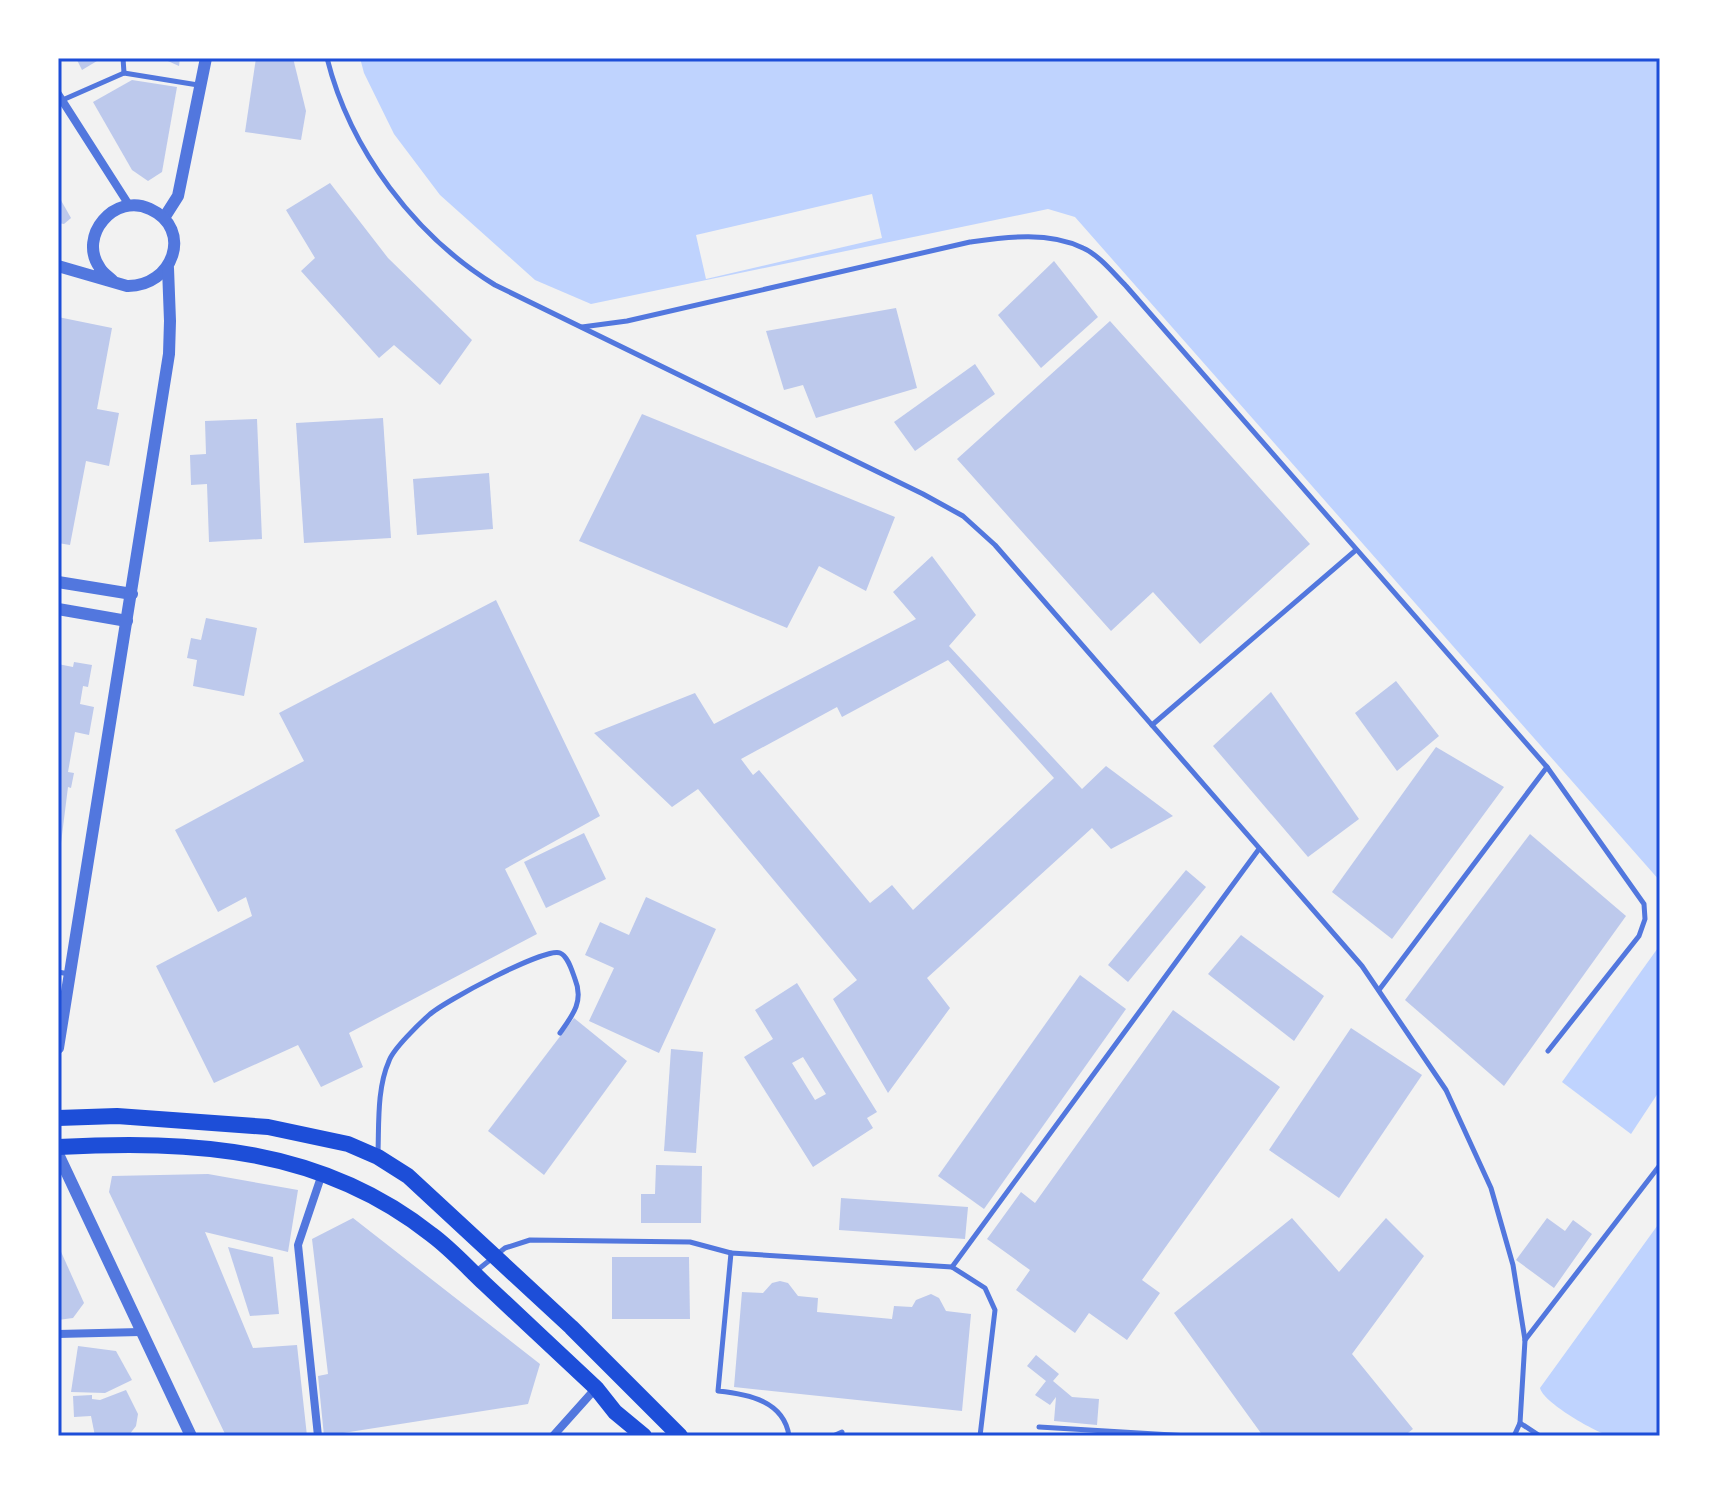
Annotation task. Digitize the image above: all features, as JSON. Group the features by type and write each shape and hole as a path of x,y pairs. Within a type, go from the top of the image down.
{"main road":[{"path":"58,1118 117,1116 268,1127 348,1144 378,1157 408,1176 571,1327 680,1436"},
{"path":"58,1147 168,1144 247,1153 322,1172 373,1197 431,1234 596,1388 615,1412 644,1436"}],"street":[{"path":"164,218 178,196 206,58"},
{"path":"59,99 129,205"},
{"path":"58,266 127,286 139,287 154,282 168,268 174,255 174,240 164,218 147,207 129,205 118,208 103,218 95,231 94,255 99,268 113,281"},
{"path":"58,1048 64,973 132,594 169,354 168,268"},
{"path":"58,582 132,594"},
{"path":"58,609 127,621"},
{"path":"58,1154 191,1436"},
{"path":"318,1436 298,1245 322,1172"},
{"path":"58,1334 140,1332"},
{"path":"553,1436 596,1388"}],"lane":[{"path":"123,58 124,73"},
{"path":"327,58 332,79 355,132 393,191 424,228 463,266 495,285 963,516 995,545 1362,966 1446,1090 1491,1188 1513,1265 1525,1340 1520,1423 1514,1436"},
{"path":"59,99 124,73 200,86"},
{"path":"581,328 627,321 970,242 1009,237 1048,238 1085,248 1126,286 1547,767 1644,904 1645,919 1639,936 1548,1051"},
{"path":"1152,725 1356,550"},
{"path":"1379,990 1547,767"},
{"path":"952,1267 1259,849"},
{"path":"378,1157 379,1106 389,1059 430,1013 504,971 548,952 558,952 564,955 580,991 578,1006 560,1033"},
{"path":"1525,1340 1660,1165"},
{"path":"474,1274 493,1255 530,1240 690,1242 731,1253 952,1267 985,1288 995,1310 980,1436"},
{"path":"731,1253 718,1391 748,1394 778,1410 787,1424 789,1436"},
{"path":"1520,1423 1540,1436"},
{"path":"1039,1427 1189,1436"},
{"path":"833,1436 842,1432"}],"water":[{"path":"360,58 1660,58 1660,881 1075,217 1048,209 591,304 535,280 440,195 394,134 364,73"},
{"path":"1660,945 1660,1090 1631,1134 1562,1082"},
{"path":"1660,1222 1660,1436 1614,1436 1591,1428 1570,1415 1550,1401 1540,1388"}],"pier":[{"path":"872,194 882,238 706,279 696,235"}],"building":[{"path":"76,58 102,58 82,70"},
{"path":"161,58 180,58 179,66"},
{"path":"256,58 293,58 306,111 301,140 245,132"},
{"path":"132,80 177,87 162,172 148,181 132,170 93,102"},
{"path":"330,183 388,258 472,340 440,385 394,345 379,358 301,271 315,258 286,210"},
{"path":"58,195 71,218 64,224 58,223"},
{"path":"1054,261 1098,317 1041,368 998,315"},
{"path":"896,308 917,388 816,418 803,385 784,390 766,331"},
{"path":"58,317 112,328 97,409 119,413 109,466 86,461 70,545 58,543"},
{"path":"1110,321 1310,544 1200,644 1153,592 1111,631 957,459"},
{"path":"975,364 995,394 915,451 894,422"},
{"path":"642,414 895,517 866,591 819,566 787,628 579,541"},
{"path":"383,418 391,538 304,543 296,423"},
{"path":"257,419 262,539 209,542 207,484 191,485 190,455 206,454 205,421"},
{"path":"489,473 493,529 417,535 413,479"},
{"path":"932,556 976,615 949,646 1082,789 1106,766 1173,816 1111,849 1092,828 927,978 950,1008 888,1093 833,999 857,980 698,789 672,807 594,733 695,693 714,724 916,619 893,592","holes":["948,660 1054,778 913,910 892,885 870,903 759,770 753,775 741,759 837,707 842,717"]},
{"path":"496,600 600,816 505,869 537,934 349,1033 363,1067 321,1087 298,1045 214,1083 156,966 252,916 246,897 218,912 175,830 304,761 279,713"},
{"path":"206,618 257,628 244,696 193,686 197,660 187,658 191,638 201,640"},
{"path":"74,662 92,665 88,687 83,686 80,704 94,707 89,735 75,732 68,772 74,773 71,788 68,787 61,843 58,843 58,664 73,667"},
{"path":"1396,681 1439,736 1397,771 1355,713"},
{"path":"1271,692 1359,819 1308,857 1213,746"},
{"path":"1436,747 1504,787 1392,939 1332,892"},
{"path":"584,833 606,879 546,908 524,862"},
{"path":"1530,834 1626,916 1504,1086 1405,1000"},
{"path":"1186,870 1206,887 1128,982 1108,965"},
{"path":"646,897 716,929 659,1053 589,1021 614,968 585,955 600,922 629,935"},
{"path":"1241,935 1324,996 1294,1041 1208,974"},
{"path":"1080,975 1126,1009 984,1209 938,1176"},
{"path":"797,983 877,1112 867,1118 873,1128 813,1167 744,1057 773,1039 755,1010","holes":["803,1057 826,1094 815,1100 792,1063"]},
{"path":"1173,1010 1280,1087 1142,1280 1160,1293 1127,1340 1089,1313 1075,1333 1016,1290 1030,1270 987,1239 1021,1192 1035,1203"},
{"path":"574,1018 627,1061 544,1175 488,1131"},
{"path":"1351,1028 1422,1075 1339,1198 1269,1150"},
{"path":"671,1049 703,1052 696,1153 664,1151"},
{"path":"656,1165 702,1166 701,1223 641,1223 641,1194 655,1194"},
{"path":"208,1174 298,1190 288,1252 205,1232 253,1348 297,1345 307,1436 226,1436 109,1192 112,1176"},
{"path":"841,1198 968,1207 965,1239 839,1230"},
{"path":"353,1218 540,1364 528,1404 324,1436 318,1376 328,1374 312,1239"},
{"path":"1292,1218 1339,1272 1386,1218 1424,1256 1352,1354 1413,1429 1404,1436 1263,1436 1174,1313"},
{"path":"1547,1218 1565,1231 1573,1220 1592,1234 1554,1288 1516,1260"},
{"path":"58,1245 84,1303 73,1318 58,1320"},
{"path":"228,1247 273,1257 279,1314 250,1316"},
{"path":"612,1257 689,1257 690,1319 612,1319"},
{"path":"772,1283 788,1283 798,1296 818,1298 817,1312 892,1319 894,1306 912,1307 916,1300 931,1294 939,1298 946,1311 971,1314 962,1411 734,1387 742,1292 763,1293"},
{"path":"78,1346 116,1351 132,1380 105,1393 71,1392"},
{"path":"1036,1355 1059,1374 1053,1381 1072,1397 1099,1399 1097,1425 1054,1421 1056,1397 1050,1405 1035,1395 1046,1381 1027,1366"},
{"path":"126,1390 138,1414 136,1426 129,1435 95,1436 91,1416 74,1417 73,1396 92,1395 92,1399 100,1400"}]}
